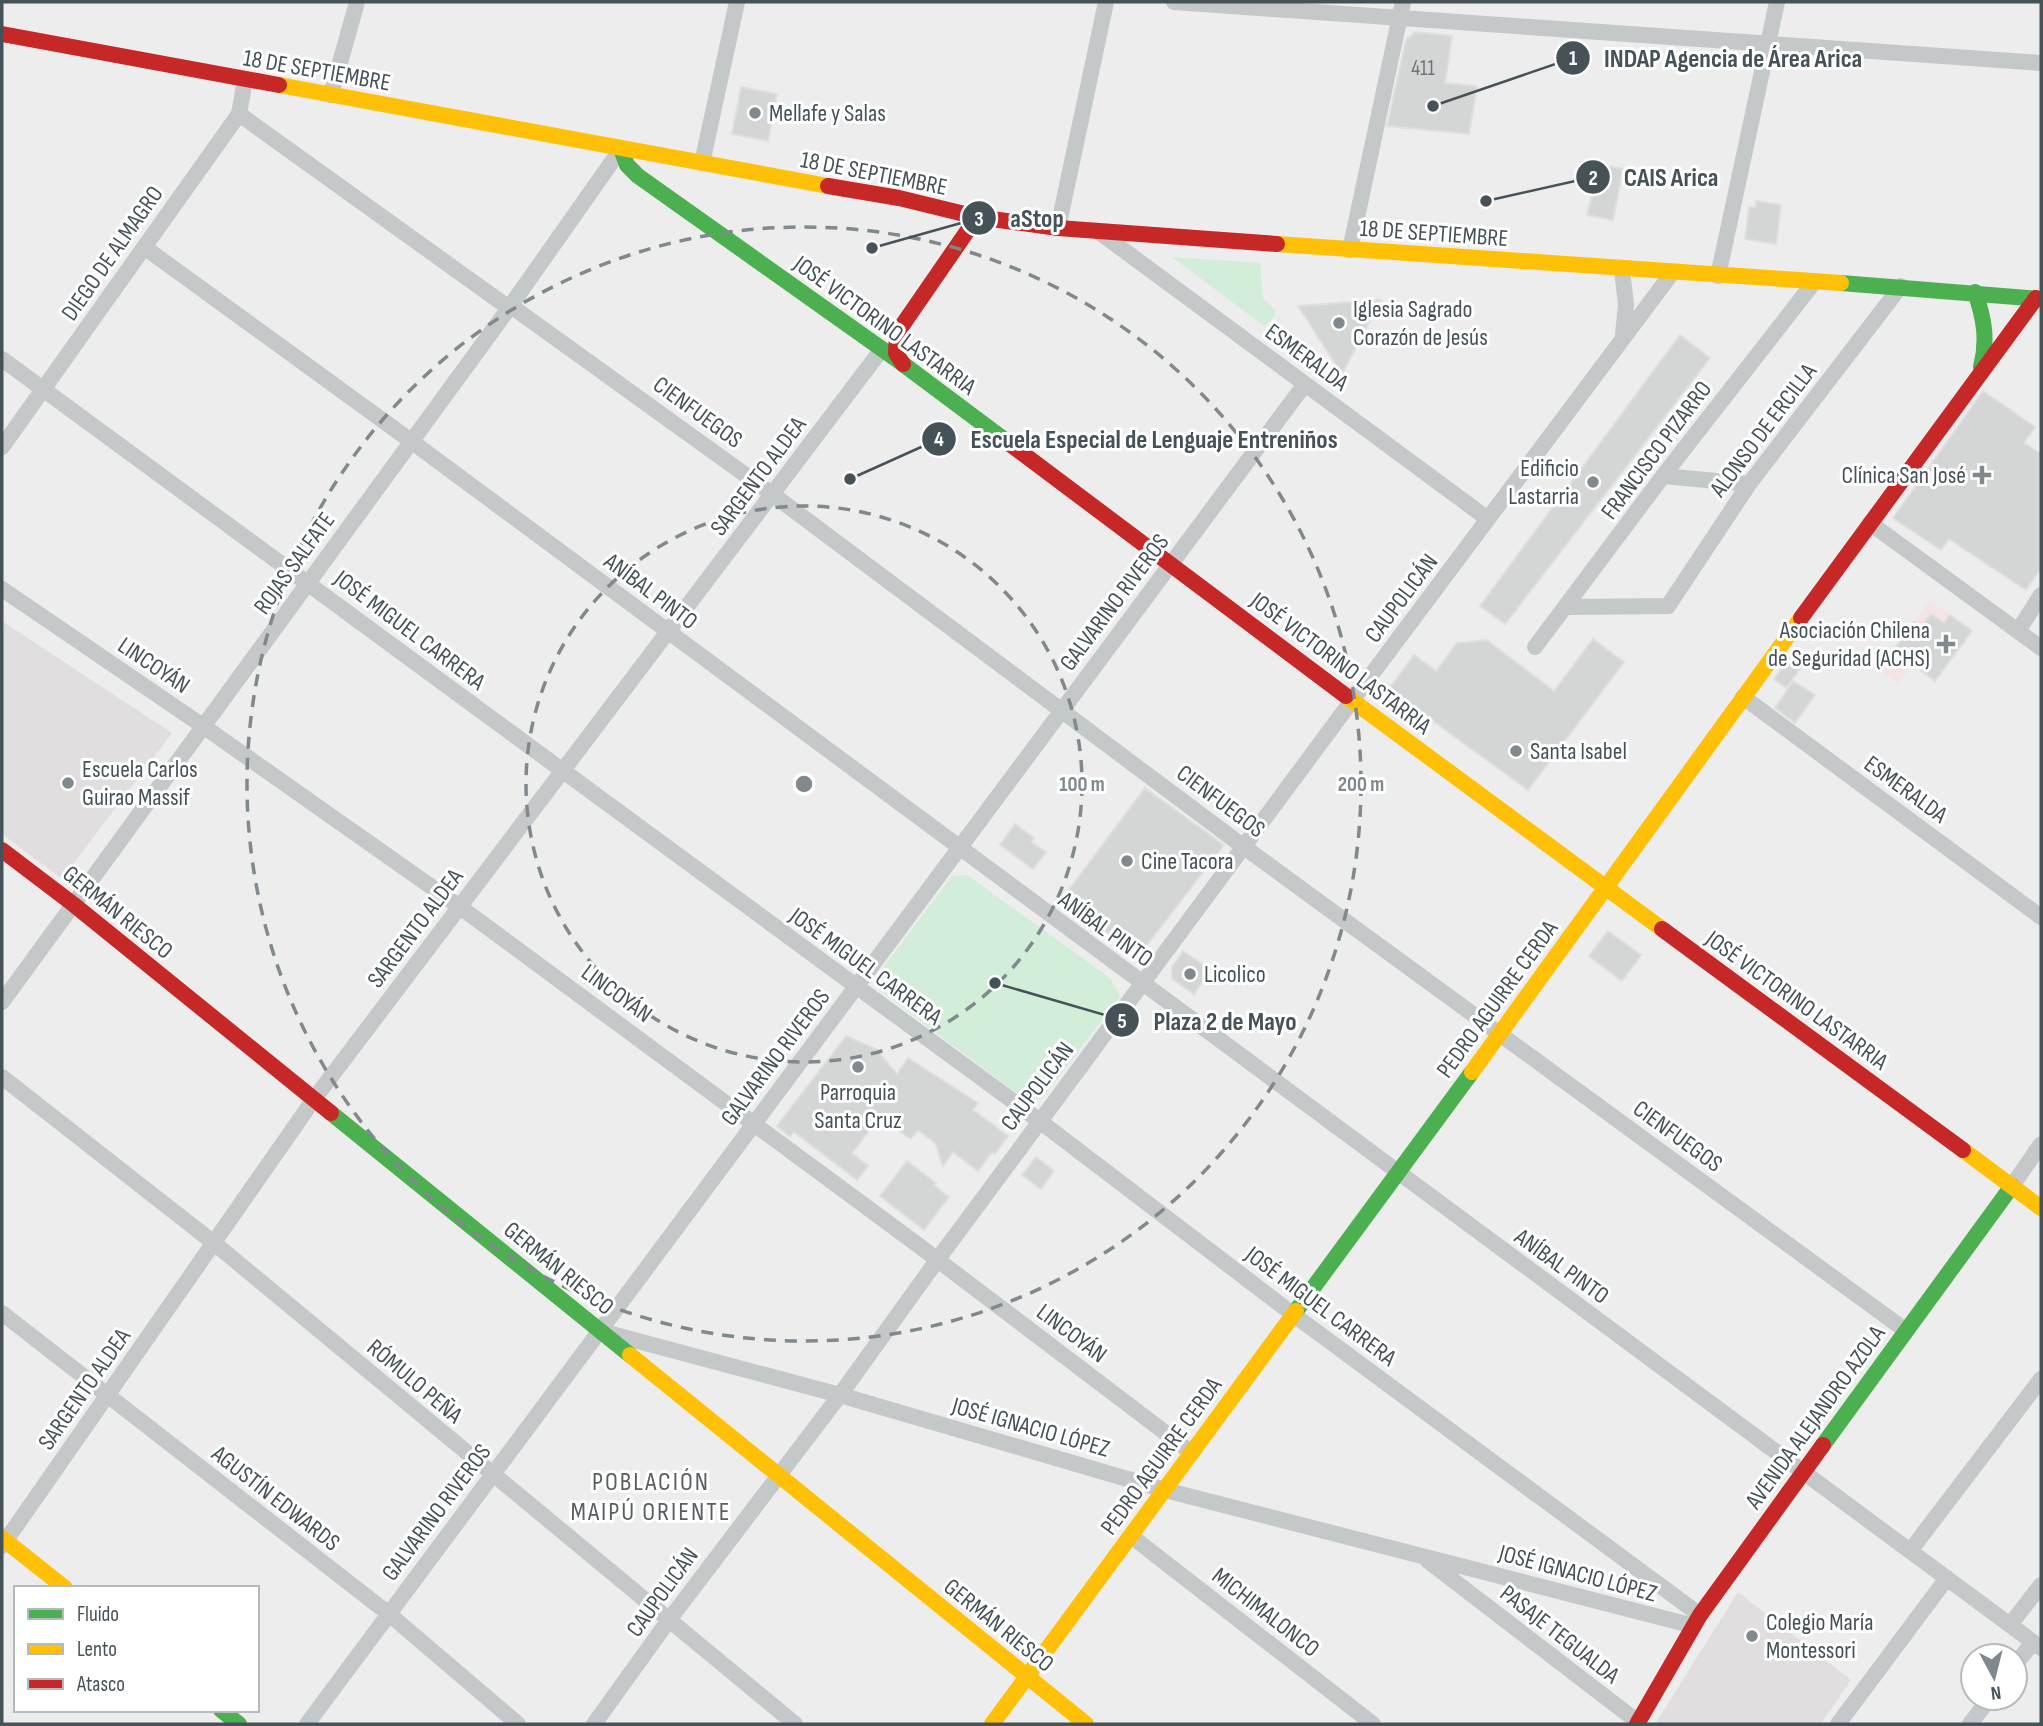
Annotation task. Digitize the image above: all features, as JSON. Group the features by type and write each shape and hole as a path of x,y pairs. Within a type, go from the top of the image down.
{"main road":[{"name":"18 DE SEPTIEMBRE","path":"2,34 899,198 977,217 1058,228 1622,270 1901,286 2039,299"},
{"name":"JOSÉ VICTORINO LASTARRIA","path":"621,149 627,165 638,176 882,349 1352,700 2041,1208"},
{"path":"903,365 895,346 900,327 977,217"},
{"path":"1975,292 1986,331 1985,352 1979,373"},
{"name":"PEDRO AGUIRRE CERDA","path":"992,1724 1500,1034 1979,373 2039,299"},
{"name":"GERMÁN RIESCO","path":"2,850 73,904 1086,1724"},
{"name":"AVENIDA ALEJANDRO AZOLA","path":"1637,1723 1697,1621 1905,1330 2012,1186"},
{"path":"3,1542 62,1586"},
{"path":"224,1712 239,1724"}],"street":[{"path":"331,95 357,2"},
{"path":"702,163 737,2"},
{"path":"1058,228 1107,2"},
{"path":"1174,2 1401,10 1768,43 2041,63"},
{"path":"1718,276 1777,2"},
{"path":"1350,250 1401,10"},
{"name":"DIEGO DE ALMAGRO","path":"2,447 239,114 245,80"},
{"name":"CIENFUEGOS","path":"239,114 772,494 1244,846 1905,1330"},
{"name":"ROJAS SALFATE","path":"2,1002 510,307 621,149"},
{"name":"ESMERALDA","path":"1099,232 1488,519"},
{"name":"ANÍBAL PINTO","path":"144,247 411,441 2037,1645"},
{"name":"CAUPOLICÁN","path":"1620,343 1626,315 1622,270"},
{"name":"CAUPOLICÁN","path":"594,1724 1352,700 1672,273"},
{"name":"FRANCISCO PIZARRO","path":"1535,647 1663,476 1815,281"},
{"name":"ALONSO DE ERCILLA","path":"1566,607 1668,606 1749,484 1901,286"},
{"name":"SARGENTO ALDEA","path":"3,1542 314,1099 882,349"},
{"name":"JOSÉ MIGUEL CARRERA","path":"2,359 1040,1121 1697,1621"},
{"name":"GALVARINO RIVEROS","path":"307,1724 1305,384"},
{"path":"1663,476 1749,484"},
{"path":"1870,523 2041,648"},
{"name":"LINCOYÁN","path":"2,589 203,726 460,907 755,1123 1192,1453"},
{"path":"2018,631 2041,594"},
{"name":"ESMERALDA","path":"1743,697 2041,917"},
{"name":"RÓMULO PEÑA","path":"2,1077 214,1243 796,1724"},
{"name":"AVENIDA ALEJANDRO AZOLA","path":"2012,1186 2041,1144"},
{"name":"AGUSTÍN EDWARDS","path":"2,1313 389,1614 518,1724"},
{"name":"JOSÉ IGNACIO LÓPEZ","path":"600,1331 840,1395 1165,1490 1420,1555 1697,1621"},
{"path":"1910,1552 2041,1379"},
{"name":"MICHIMALONCO","path":"1131,1536 1373,1724"},
{"name":"PASAJE TEGUALDA","path":"1420,1555 1637,1723"},
{"path":"1838,1724 1947,1578"},
{"path":"2010,1625 2041,1585"}],"shaded area":[{"path":"1930,601 1950,615 1898,684 1878,670"},
{"name":"Escuela Carlos Guirao Massif","path":"2,621 172,733 62,879 2,834"},
{"name":"Colegio María Montessori","path":"1738,1592 1851,1680 1821,1724 1655,1724"}],"green space":[{"path":"1172,257 1260,263 1263,298 1275,310 1275,316 1264,326"},
{"path":"967,875 1110,978 1120,996 1042,1099 1024,1099 878,989 877,976 952,876"}],"building":[{"path":"1415,32 1452,36 1445,83 1477,86 1469,134 1387,126 1406,40"},
{"name":"Mellafe y Salas","path":"741,87 777,94 768,141 732,134"},
{"path":"1599,164 1623,169 1613,220 1587,215"},
{"path":"1756,201 1781,205 1776,244 1745,239 1749,207 1756,207"},
{"name":"Iglesia Sagrado Corazón de Jesús","path":"1381,300 1342,374 1298,306"},
{"name":"Edificio Lastarria","path":"1680,335 1710,358 1505,624 1480,606"},
{"name":"Clínica San José","path":"1983,391 2035,427 2024,443 2041,454 2041,568 2026,590 1949,539 1941,550 1893,518"},
{"path":"1931,614 1944,623 1950,615 1972,631 1935,681 1895,648 1914,622 1921,627"},
{"name":"Santa Isabel","path":"1593,639 1624,662 1528,790 1389,689 1414,655 1436,671 1457,643 1487,640 1554,691"},
{"path":"1790,657 1802,666 1786,688 1774,679"},
{"path":"1793,681 1815,695 1795,723 1775,708"},
{"name":"Cine Tacora","path":"1145,788 1224,845 1143,950 1114,928 1109,934 1062,899"},
{"path":"1015,824 1034,838 1031,842 1046,852 1033,869 1000,845"},
{"path":"1608,931 1641,955 1622,981 1589,956"},
{"name":"Licolico","path":"1183,951 1211,970 1194,994 1172,979 1172,967"},
{"path":"846,1036 876,1049 897,1074 908,1058 978,1103 973,1110 1008,1136 978,1171 953,1152 943,1166 935,1143 918,1130 911,1139 879,1118 852,1153 868,1166 857,1180 794,1132 790,1137 777,1126"},
{"path":"1036,1157 1054,1171 1041,1189 1022,1175"},
{"path":"907,1161 936,1183 934,1185 949,1197 924,1230 880,1196"}],"traffic: fast":[{"path":"621,149 627,165 638,176 903,364 1010,444"},
{"path":"1841,283 2041,299"},
{"path":"1975,292 1984,329 1981,367"},
{"path":"1296,1311 1472,1072"},
{"path":"331,1113 630,1355"},
{"path":"1823,1445 2012,1186"},
{"path":"224,1712 239,1724"}],"traffic: slow":[{"path":"279,85 828,186"},
{"path":"1277,244 1841,283"},
{"path":"1472,1072 1801,618"},
{"path":"1346,696 1662,929"},
{"path":"1963,1150 2041,1208"},
{"path":"992,1724 1296,1311"},
{"path":"630,1355 1086,1724"},
{"path":"2,1538 62,1586"}],"traffic: jam":[{"path":"2,34 279,85"},
{"path":"828,186 899,198 977,217 1058,228 1277,244"},
{"path":"903,364 896,353 897,333 977,217"},
{"path":"1801,618 2036,298"},
{"path":"1010,444 1346,696"},
{"path":"2,850 73,904 331,1113"},
{"path":"1662,929 1963,1150"},
{"path":"1637,1724 1700,1615 1823,1445"}],"place":[{"name":"INDAP Agencia de Área Arica","path":"1433,106"},
{"name":"Mellafe y Salas","path":"755,113"},
{"name":"CAIS Arica","path":"1486,201"},
{"name":"aStop","path":"872,248"},
{"name":"Iglesia Sagrado Corazón de Jesús","path":"1339,323"},
{"name":"Clínica San José","path":"1982,475"},
{"name":"Escuela Especial de Lenguaje Entreniños","path":"850,479"},
{"name":"Edificio Lastarria","path":"1593,482"},
{"name":"Asociación Chilena de Seguridad (ACHS)","path":"1946,644"},
{"name":"Santa Isabel","path":"1516,751"},
{"name":"Escuela Carlos Guirao Massif","path":"68,783"},
{"name":"Cine Tacora","path":"1127,861"},
{"name":"Licolico","path":"1190,974"},
{"name":"Plaza 2 de Mayo","path":"995,983"},
{"name":"Parroquia Santa Cruz","path":"858,1067"},
{"name":"Colegio María Montessori","path":"1752,1636"}],"district":[{"name":"POBLACIÓN MAIPÚ ORIENTE","path":"651,1496"}]}
